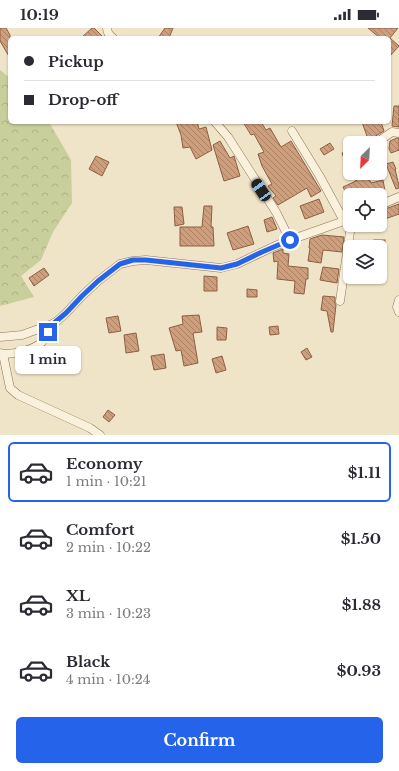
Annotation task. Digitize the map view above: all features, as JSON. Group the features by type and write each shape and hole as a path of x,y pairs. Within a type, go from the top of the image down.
{"street":[{"path":"217,124 228,137 276,212 290,240"},
{"path":"292,131 343,213"},
{"path":"386,136 392,132 399,133"},
{"path":"387,202 399,197"},
{"path":"100,435 90,428 18,395 10,388 1,353 17,353 30,349 41,342 54,323 98,281 120,264 133,260 146,260 221,268 237,264 290,240 343,223"},
{"path":"340,301 347,232"},
{"path":"399,300 397,307 399,312"},
{"path":"0,336 22,335 54,323"}],"green space":[{"path":"0,70 8,76 8,124 50,124 71,160 72,203 53,232 41,260 21,276 34,297 0,306"}],"building":[{"path":"0,28 6,28 10,35 8,36 8,55 0,41"},
{"path":"94,28 102,36 83,36"},
{"path":"165,28 173,28 170,36 159,36"},
{"path":"368,28 398,28 391,37 378,36"},
{"path":"391,39 399,46 391,55"},
{"path":"394,106 399,106 399,127 392,126"},
{"path":"177,124 198,124 199,129 206,127 212,150 196,159 190,147 183,148 181,135"},
{"path":"244,124 262,124 266,130 270,128 281,147 291,141 321,191 311,197 307,188 278,205 273,198 276,196 268,186 272,184 262,166 258,154 264,152 254,134 251,135"},
{"path":"363,124 382,124 384,131 376,136 367,136"},
{"path":"399,138 399,150 391,153 389,149 390,141"},
{"path":"220,141 230,158 234,156 240,176 224,181 213,145"},
{"path":"330,143 334,149 324,155 320,149"},
{"path":"96,156 109,162 102,176 89,169"},
{"path":"393,162 396,169 399,188 396,189 387,164"},
{"path":"370,180 371,183 383,180 384,188 344,188 356,181"},
{"path":"319,199 324,212 305,219 300,206"},
{"path":"399,204 399,214 387,218 387,208"},
{"path":"204,206 212,206 211,227 213,227 214,246 180,246 180,227 202,227"},
{"path":"174,207 182,207 184,224 175,226"},
{"path":"272,217 277,229 267,232 264,220"},
{"path":"248,226 254,244 233,250 227,233"},
{"path":"322,235 344,237 342,252 323,250 321,263 308,261 310,239"},
{"path":"283,249 283,253 289,254 288,266 308,268 308,279 306,279 304,294 294,293 295,281 277,279 278,261 274,262 273,253"},
{"path":"323,267 339,269 337,283 320,280"},
{"path":"44,268 49,275 34,286 29,278"},
{"path":"204,276 217,277 217,291 204,291"},
{"path":"247,289 257,290 257,297 247,297"},
{"path":"323,296 335,297 336,305 333,332 331,332 327,311 321,310"},
{"path":"199,315 202,332 193,333 198,363 184,366 181,350 176,351 169,328 183,324 182,316"},
{"path":"118,316 121,331 109,333 106,318"},
{"path":"278,326 279,334 270,335 269,327"},
{"path":"217,327 227,328 226,340 217,340"},
{"path":"136,333 139,351 126,353 124,335"},
{"path":"307,348 312,357 306,360 301,352"},
{"path":"164,354 166,368 154,370 151,356"},
{"path":"222,356 226,370 216,373 212,359"},
{"path":"108,410 115,415 109,422 103,417"}],"route":[{"path":"48,332 54,323 82,296 120,264 133,260 146,260 221,268 237,264 290,240"}]}
